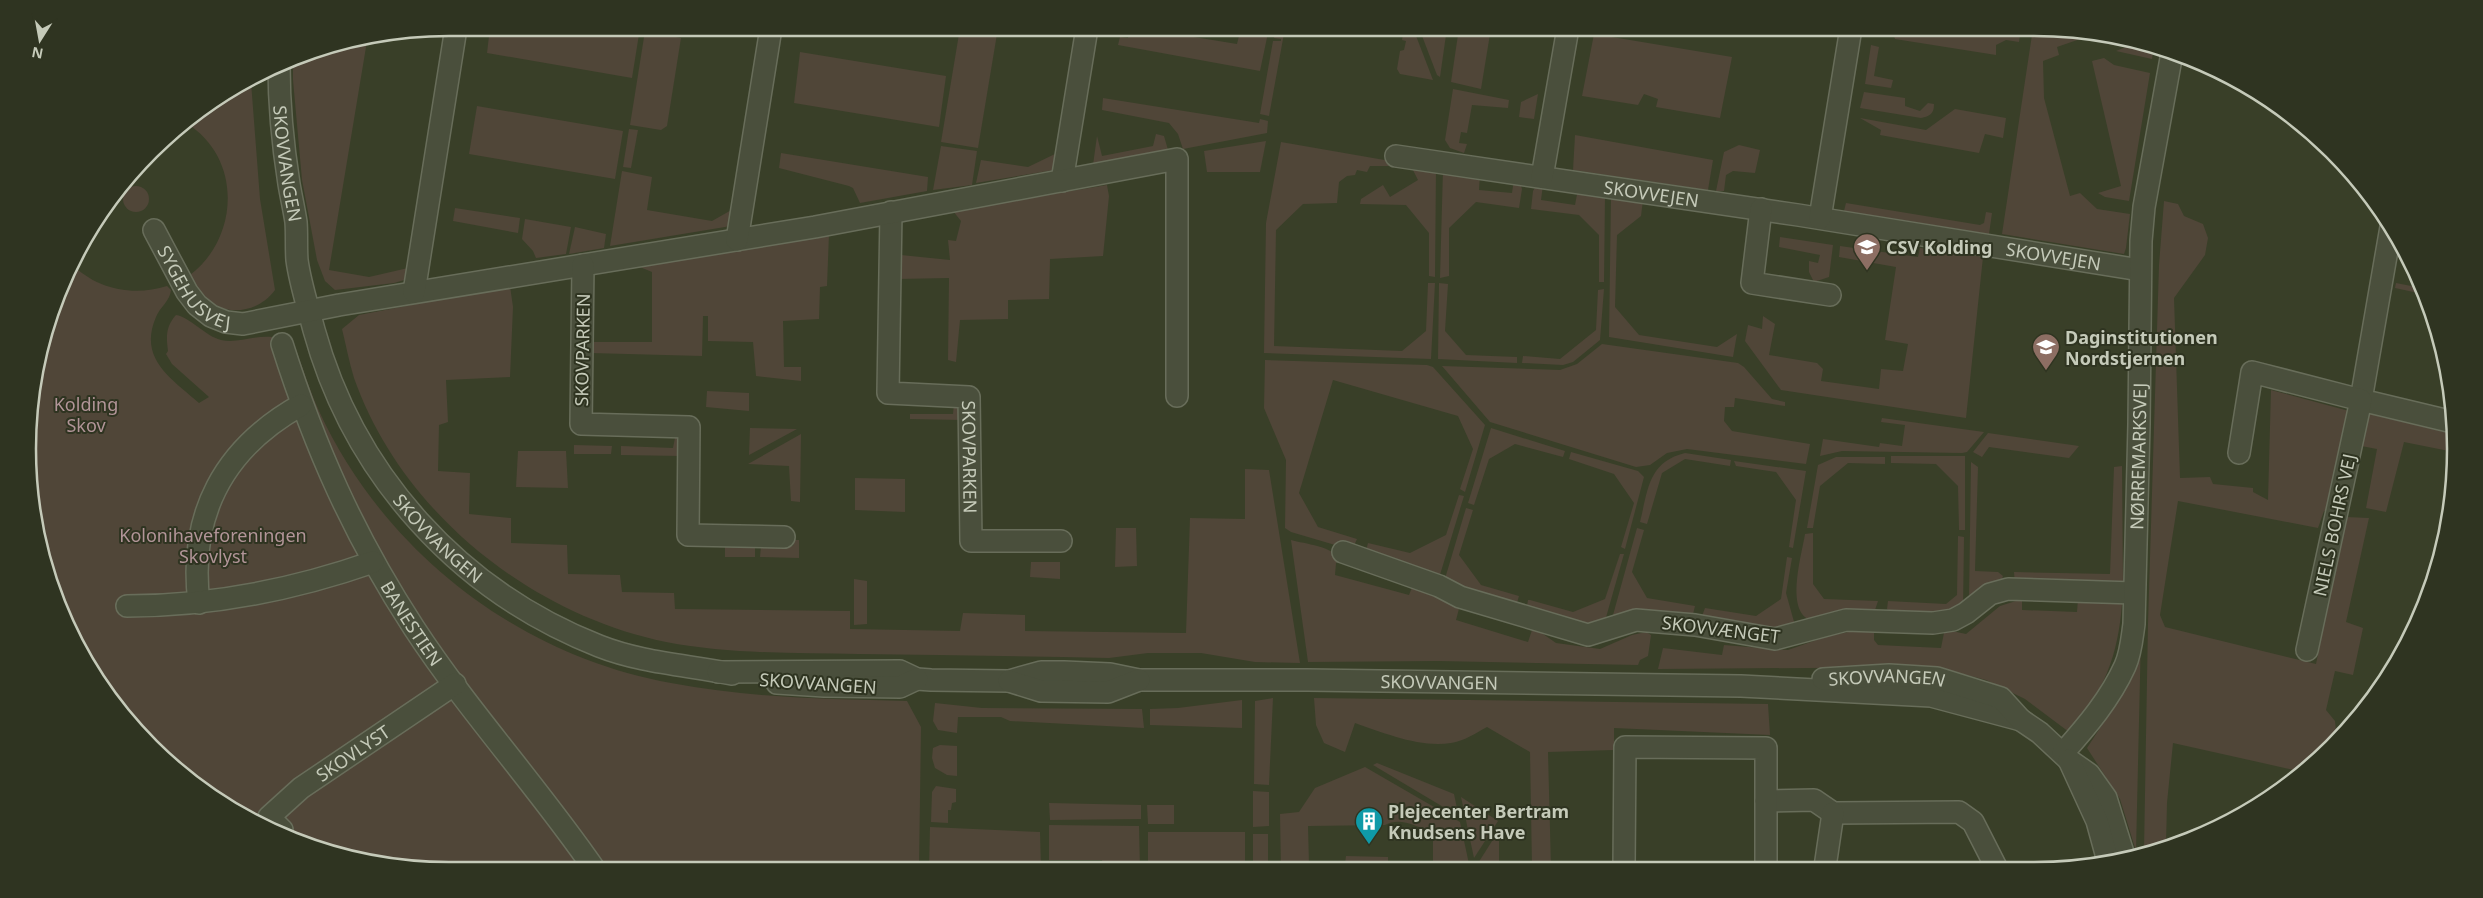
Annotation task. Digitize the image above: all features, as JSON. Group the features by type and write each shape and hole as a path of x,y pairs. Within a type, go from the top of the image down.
{"street":[{"path":"414,292 455,36"},
{"path":"737,240 770,36"},
{"path":"1062,182 1086,36"},
{"path":"1542,177 1567,36"},
{"path":"1820,218 1850,36"},
{"name":"NØRREMARKSVEJ","path":"2066,757 2096,716 2126,664 2134,624 2139,424 2140,270 2144,208 2171,60"},
{"name":"SKOVVANGEN","path":"280,73 288,182 296,221 298,261 308,310 320,353 337,397 357,438 403,505 455,559 529,612 601,647 645,660 718,672 900,671 917,679 1009,681 1041,672 1064,672 1110,674 1139,680 1308,680 1741,686 1931,696 2021,720 2089,774 2106,798 2123,852"},
{"name":"SKOVVANGEN","path":"265,80 274,185 282,223 298,261"},
{"name":"SKOVVEJEN","path":"1396,156 1820,218 2140,270"},
{"name":"SKOVPARKEN","path":"308,310 737,240 1062,182 1177,159 1177,396"},
{"path":"1760,209 1752,283 1830,295"},
{"name":"SKOVPARKEN","path":"891,212 888,393 970,396 971,541 1061,541"},
{"name":"SYGEHUSVEJ","path":"154,230 187,292 197,305 211,316 226,322 243,324 308,310"},
{"name":"NIELS BOHRS VEJ","path":"2306,650 2361,400 2389,239"},
{"name":"SKOVPARKEN","path":"583,265 581,424 689,428 688,535 784,537"},
{"name":"BANESTIEN","path":"282,344 301,405 336,491 373,562 414,629 589,862"},
{"path":"2239,453 2252,372 2446,420"},
{"path":"199,603 196,583 198,544 207,507 215,489 236,456 249,442 278,417 301,405"},
{"name":"SKOVVÆNGET","path":"1343,552 1439,586 1460,597 1588,635 1636,620 1695,625 1775,639 1846,620 1933,623 1953,620 1966,613 1990,594 2008,590 2134,593"},
{"path":"127,606 199,603 288,588 331,577 373,562"},
{"name":"SKOVLYST","path":"275,823 269,817 301,788 455,684"},
{"path":"1624,862 1625,747 1766,748 1766,862"},
{"name":"SKOVVANGEN","path":"2066,757 2097,821 2106,855"},
{"path":"1766,801 1814,800 1833,812 1959,812 1973,822 1993,862"},
{"path":"1826,862 1833,812"}],"green space":[{"path":"489,36 639,36 632,78 487,53"},
{"path":"644,36 681,38 667,126 661,130 630,125"},
{"path":"959,36 997,36 978,148 941,142"},
{"path":"1128,36 1193,36 1237,44 1239,36 1267,36 1260,71 1118,45 1120,37 1128,38"},
{"path":"1274,36 1284,36 1269,116 1260,114 1273,41 1281,41 1281,39 1274,38"},
{"path":"1403,36 1416,36 1433,80 1400,74 1397,69 1400,51 1404,50 1406,41 1402,40"},
{"path":"1422,36 1446,36 1440,77 1437,75"},
{"path":"1458,36 1490,36 1481,89 1451,82"},
{"path":"1594,36 1606,36 1732,57 1720,118 1656,107 1658,99 1644,94 1638,105 1582,96"},
{"path":"1894,36 2020,36 2019,42 2006,40 1996,45 1996,55 1895,39"},
{"path":"2032,36 2080,39 2057,47 2059,55 2043,61 2044,98 2070,196 2080,193 2097,209 2130,214 2124,254 2002,234"},
{"path":"366,44 329,270 369,277 408,268 411,278 394,283 335,290 325,281 317,260 302,180 293,67 316,58"},
{"path":"1871,45 1879,47 1874,76 1893,80 1891,88 1865,84"},
{"path":"2126,47 2153,54 2152,59 2116,51"},
{"path":"800,52 946,76 939,127 794,103"},
{"path":"2104,58 2114,65 2150,73 2129,201 2105,197 2098,193 2121,186 2092,61"},
{"path":"251,87 260,199 275,290 258,305 248,308 238,310 217,306 207,300 198,290 190,275 206,259 218,240 225,219 228,198 225,176 217,156 204,138 191,127 220,106"},
{"path":"1453,89 1509,100 1508,108 1472,105 1467,133 1461,132 1459,143 1467,144 1464,153 1450,148 1445,140"},
{"path":"1864,92 1905,98 1905,106 1920,111 1928,103 1934,104 1933,110 1929,115 1921,118 1860,108"},
{"path":"1538,94 1534,119 1519,117 1521,102"},
{"path":"1103,98 1259,123 1260,119 1268,121 1267,133 1183,149 1178,134 1169,123 1102,110"},
{"path":"477,106 623,131 615,179 469,154"},
{"path":"1955,109 2006,118 2003,138 1985,134 1979,153 1880,135 1881,130 1860,118 1926,130"},
{"path":"629,129 638,130 631,168 623,167"},
{"path":"1156,134 1164,136 1168,150 1093,165 1097,136 1102,156 1153,146"},
{"path":"1575,135 1713,160 1708,190 1573,170"},
{"path":"1266,141 1260,172 1207,172 1204,151"},
{"path":"1281,142 1396,162 1393,166 1370,166 1367,172 1357,170 1355,175 1347,176 1339,182 1337,203 1303,204 1276,230 1274,346 1402,351 1426,331 1428,283 1435,283 1431,359 1264,353 1266,223"},
{"path":"1739,145 1760,150 1755,173 1733,171 1726,175 1724,191 1716,191 1724,152"},
{"path":"941,146 977,151 972,185 933,190"},
{"path":"781,153 928,177 927,191 860,203 853,188 849,186 779,168"},
{"path":"1057,153 1054,170 976,183 981,160 1028,167"},
{"path":"1412,168 1436,168 1435,277 1429,276 1429,233 1406,205 1360,204 1361,199 1383,185 1390,197 1418,180"},
{"path":"1443,169 1480,173 1479,190 1512,193 1514,179 1520,183 1522,189 1519,208 1476,202 1449,228 1449,276 1440,278"},
{"path":"622,171 652,177 647,210 712,221 735,208 731,226 610,246"},
{"path":"1107,185 1109,196 1103,256 1050,259 1049,299 1008,300 1008,319 960,320 956,362 948,360 949,278 897,279 901,255 950,260 948,240 956,241 961,221 953,211"},
{"path":"1543,185 1541,200 1575,205 1578,189 1605,195 1604,282 1599,282 1599,235 1579,215 1531,209 1533,191 1536,186"},
{"path":"131,187 141,187 148,194 148,204 141,211 131,211 124,204 124,196"},
{"path":"1611,196 1643,200 1641,216 1617,235 1615,307 1639,335 1717,347 1737,334 1733,357 1609,337"},
{"path":"2164,201 2178,204 2184,216 2203,224 2208,238 2205,255 2174,298 2180,478 2210,477 2213,484 2253,488 2253,492 2268,500 2271,390 2349,411 2332,513 2324,511 2318,528 2178,501 2160,615 2165,627 2316,664 2346,517 2369,518 2346,622 2363,628 2353,675 2335,671 2326,710 2335,721 2336,730 2293,770 2173,743 2167,803 2166,840 2144,847 2148,623 2159,265"},
{"path":"1846,203 1980,225 1984,223 1986,212 1992,213 1989,234 1844,211"},
{"path":"455,208 520,218 518,233 453,221"},
{"path":"525,219 571,227 566,254 536,258 533,251 522,239"},
{"path":"575,227 606,234 604,248 569,254"},
{"path":"829,234 827,286 820,287 819,319 783,321 784,367 801,367 801,381 756,376 753,342 708,341 708,316 703,316 702,356 590,353 589,342 652,342 652,272 635,265"},
{"path":"1780,237 1833,245 1829,277 1814,282 1809,272 1809,261 1818,263 1820,255 1779,247"},
{"path":"1840,246 1918,257 1920,248 1983,257 1966,418 1781,390 1745,341 1748,325 1762,329 1763,316 1775,324 1769,355 1817,363 1823,369 1821,381 1879,389 1881,369 1903,371 1908,344 1885,340 1896,267 1839,257"},
{"path":"78,269 91,279 115,288 141,291 167,286 171,290 169,297 156,317 151,345 154,356 168,376 199,403 209,397 172,364 166,354 168,351 167,336 169,327 176,315 187,319 209,335 221,340 277,338 313,414 288,345 293,342 319,411 347,462 380,509 419,552 462,590 510,622 561,649 615,669 671,683 759,695 907,701 921,727 919,862 422,861 368,854 342,848 316,840 266,819 220,792 198,776 157,741 139,721 106,678 92,655 79,632 58,582 44,530 40,503 36,449 37,422 44,368 50,342 58,316"},
{"path":"1439,283 1448,284 1445,331 1466,355 1517,357 1517,363 1438,359"},
{"path":"2396,283 2413,286 2416,292 2395,288"},
{"path":"510,286 513,307 510,377 446,380 448,422 439,425 438,471 470,473 469,514 511,518 511,543 567,545 568,574 620,575 622,592 674,593 675,609 850,611 850,629 960,631 963,613 1025,615 1025,631 1186,633 1190,518 1245,519 1245,469 1269,470 1300,663 1255,662 1201,653 1148,653 1109,658 738,651 666,642 615,628 566,608 519,581 476,549 437,513 403,471 375,426 354,378 342,329 359,315"},
{"path":"1604,289 1600,340 1573,362 1563,365 1522,363 1523,356 1560,359 1596,330 1598,290"},
{"path":"1602,344 1738,363 1744,367 1772,399 1785,402 1785,406 1735,398 1734,407 1725,407 1724,421 1732,431 1810,444 1806,464 1687,449 1667,453 1650,465 1636,467 1490,422 1442,366 1560,370 1577,364"},
{"path":"1265,360 1427,365 1433,367 1485,425 1465,492 1460,489 1473,449 1458,416 1333,380 1299,493 1318,527 1357,539 1352,550 1291,532 1285,528 1286,460 1264,408"},
{"path":"707,391 749,393 749,411 706,407"},
{"path":"954,404 961,404 962,420 910,419 910,414 953,414"},
{"path":"2362,412 2446,432 2447,451 2404,442 2386,512 2366,508 2377,449 2356,445"},
{"path":"1882,418 1984,432 1967,452 1962,453 1842,451 1820,456 1823,439 1879,447 1880,443 1902,446 1905,425 1881,422"},
{"path":"750,428 797,429 749,455"},
{"path":"1491,428 1565,451 1563,457 1515,444 1489,459 1474,505 1468,503"},
{"path":"1988,433 2079,446 2069,458 1989,447 1982,457 1973,452"},
{"path":"801,434 800,502 791,501 789,466 748,464"},
{"path":"675,438 680,438 681,456 621,455 621,446 673,448"},
{"path":"574,445 612,446 611,454 574,454"},
{"path":"518,451 566,451 568,488 516,487"},
{"path":"1571,452 1638,471 1644,477 1625,549 1621,547 1634,503 1614,474 1569,459"},
{"path":"1685,453 1731,460 1730,466 1685,459 1662,473 1647,524 1640,522 1648,488 1657,470 1663,463"},
{"path":"1891,456 1965,456 1965,530 1959,530 1958,486 1936,464 1891,463"},
{"path":"1836,457 1885,457 1885,464 1848,463 1820,486 1813,528 1807,528 1818,465"},
{"path":"1734,461 1806,471 1793,548 1789,547 1796,500 1776,472 1736,466"},
{"path":"1971,462 1978,467 1975,571 1998,572 2003,576 2001,582 1969,600"},
{"path":"2122,466 2123,582 2015,585 2014,572 2110,574 2114,467"},
{"path":"855,478 905,479 905,512 855,510"},
{"path":"1459,495 1464,496 1439,578 1366,551 1368,543 1410,553 1446,535"},
{"path":"1466,508 1473,510 1459,555 1481,585 1519,596 1516,606 1444,582"},
{"path":"1116,528 1136,528 1137,566 1115,567"},
{"path":"1637,528 1644,530 1632,572 1647,598 1695,606 1692,618 1610,626"},
{"path":"1813,533 1813,584 1824,599 1878,601 1874,613 1810,620 1802,614 1798,605 1797,581 1805,534"},
{"path":"1958,536 1964,537 1963,610 1957,615 1891,614 1887,609 1888,601 1946,604 1957,595"},
{"path":"794,540 799,540 799,558 760,557 761,546 793,546"},
{"path":"1291,540 1311,544 1336,555 1340,560 1336,563 1335,575 1409,595 1414,582 1460,605 1456,620 1528,642 1533,627 1556,643 1600,649 1632,635 1646,632 1651,635 1648,656 1640,660 1638,665 1438,661 1308,662"},
{"path":"725,545 755,546 755,557 725,557"},
{"path":"1620,554 1624,554 1603,628 1596,629 1527,606 1528,600 1530,600 1573,612 1605,599"},
{"path":"1787,557 1792,558 1786,593 1796,629 1784,633 1702,616 1705,608 1756,616 1781,599"},
{"path":"1031,562 1060,562 1060,579 1030,577"},
{"path":"854,579 867,581 867,624 854,625"},
{"path":"2022,599 2022,610 2077,612 2078,599 2115,600 2122,604 2117,640 2107,672 2091,703 2069,732 2025,699 1986,680 1936,667 1658,669 1663,648 1722,655 1724,645 1788,650 1828,636 1849,632 1874,632 1874,640 1878,645 1941,648 1944,633 1952,631 1966,634 2000,606"},
{"path":"2141,635 2135,849 2120,799 2087,748 2117,702 2131,670"},
{"path":"1273,698 1269,785 1254,784 1255,701"},
{"path":"1314,698 1768,704 1770,735 1614,728 1614,750 1548,752 1551,862 1532,862 1530,752 1487,727 1461,740 1439,744 1402,739 1355,723 1345,752 1324,743 1316,725"},
{"path":"1242,700 1242,728 1150,725 1150,709 1178,708"},
{"path":"935,703 982,708 1142,709 1144,728 1010,721 1001,717 958,717 957,733 938,730 933,721"},
{"path":"940,745 957,746 957,776 947,775 935,768 932,758 933,748"},
{"path":"1377,763 1454,794 1458,813 1455,814 1373,765"},
{"path":"1365,767 1460,822 1469,862 1433,862 1433,839 1430,832 1408,823 1396,822 1385,825 1308,826 1309,862 1281,862 1280,814 1299,812 1315,788"},
{"path":"936,786 956,789 956,802 952,803 951,810 948,810 948,823 931,822 932,792"},
{"path":"1253,791 1269,792 1269,826 1253,827"},
{"path":"1461,797 1498,821 1474,858"},
{"path":"1049,803 1141,805 1141,819 1050,820"},
{"path":"1147,805 1174,805 1174,824 1148,824"},
{"path":"1049,825 1139,826 1140,862 1049,860"},
{"path":"930,827 1040,832 1041,862 929,862"},
{"path":"1499,830 1499,862 1479,862"},
{"path":"1148,832 1245,832 1245,862 1148,862"},
{"path":"1253,834 1268,834 1268,862 1253,862"},
{"path":"1346,856 1388,857 1388,862 1345,862"}],"place":[{"name":"CSV Kolding","path":"1867,271"},
{"name":"Daginstitutionen Nordstjernen","path":"2046,371"},
{"name":"Plejecenter Bertram Knudsens Have","path":"1369,845"}],"park label":[{"name":"Kolding Skov","path":"86,414"},
{"name":"Kolonihaveforeningen Skovlyst","path":"213,545"}]}
